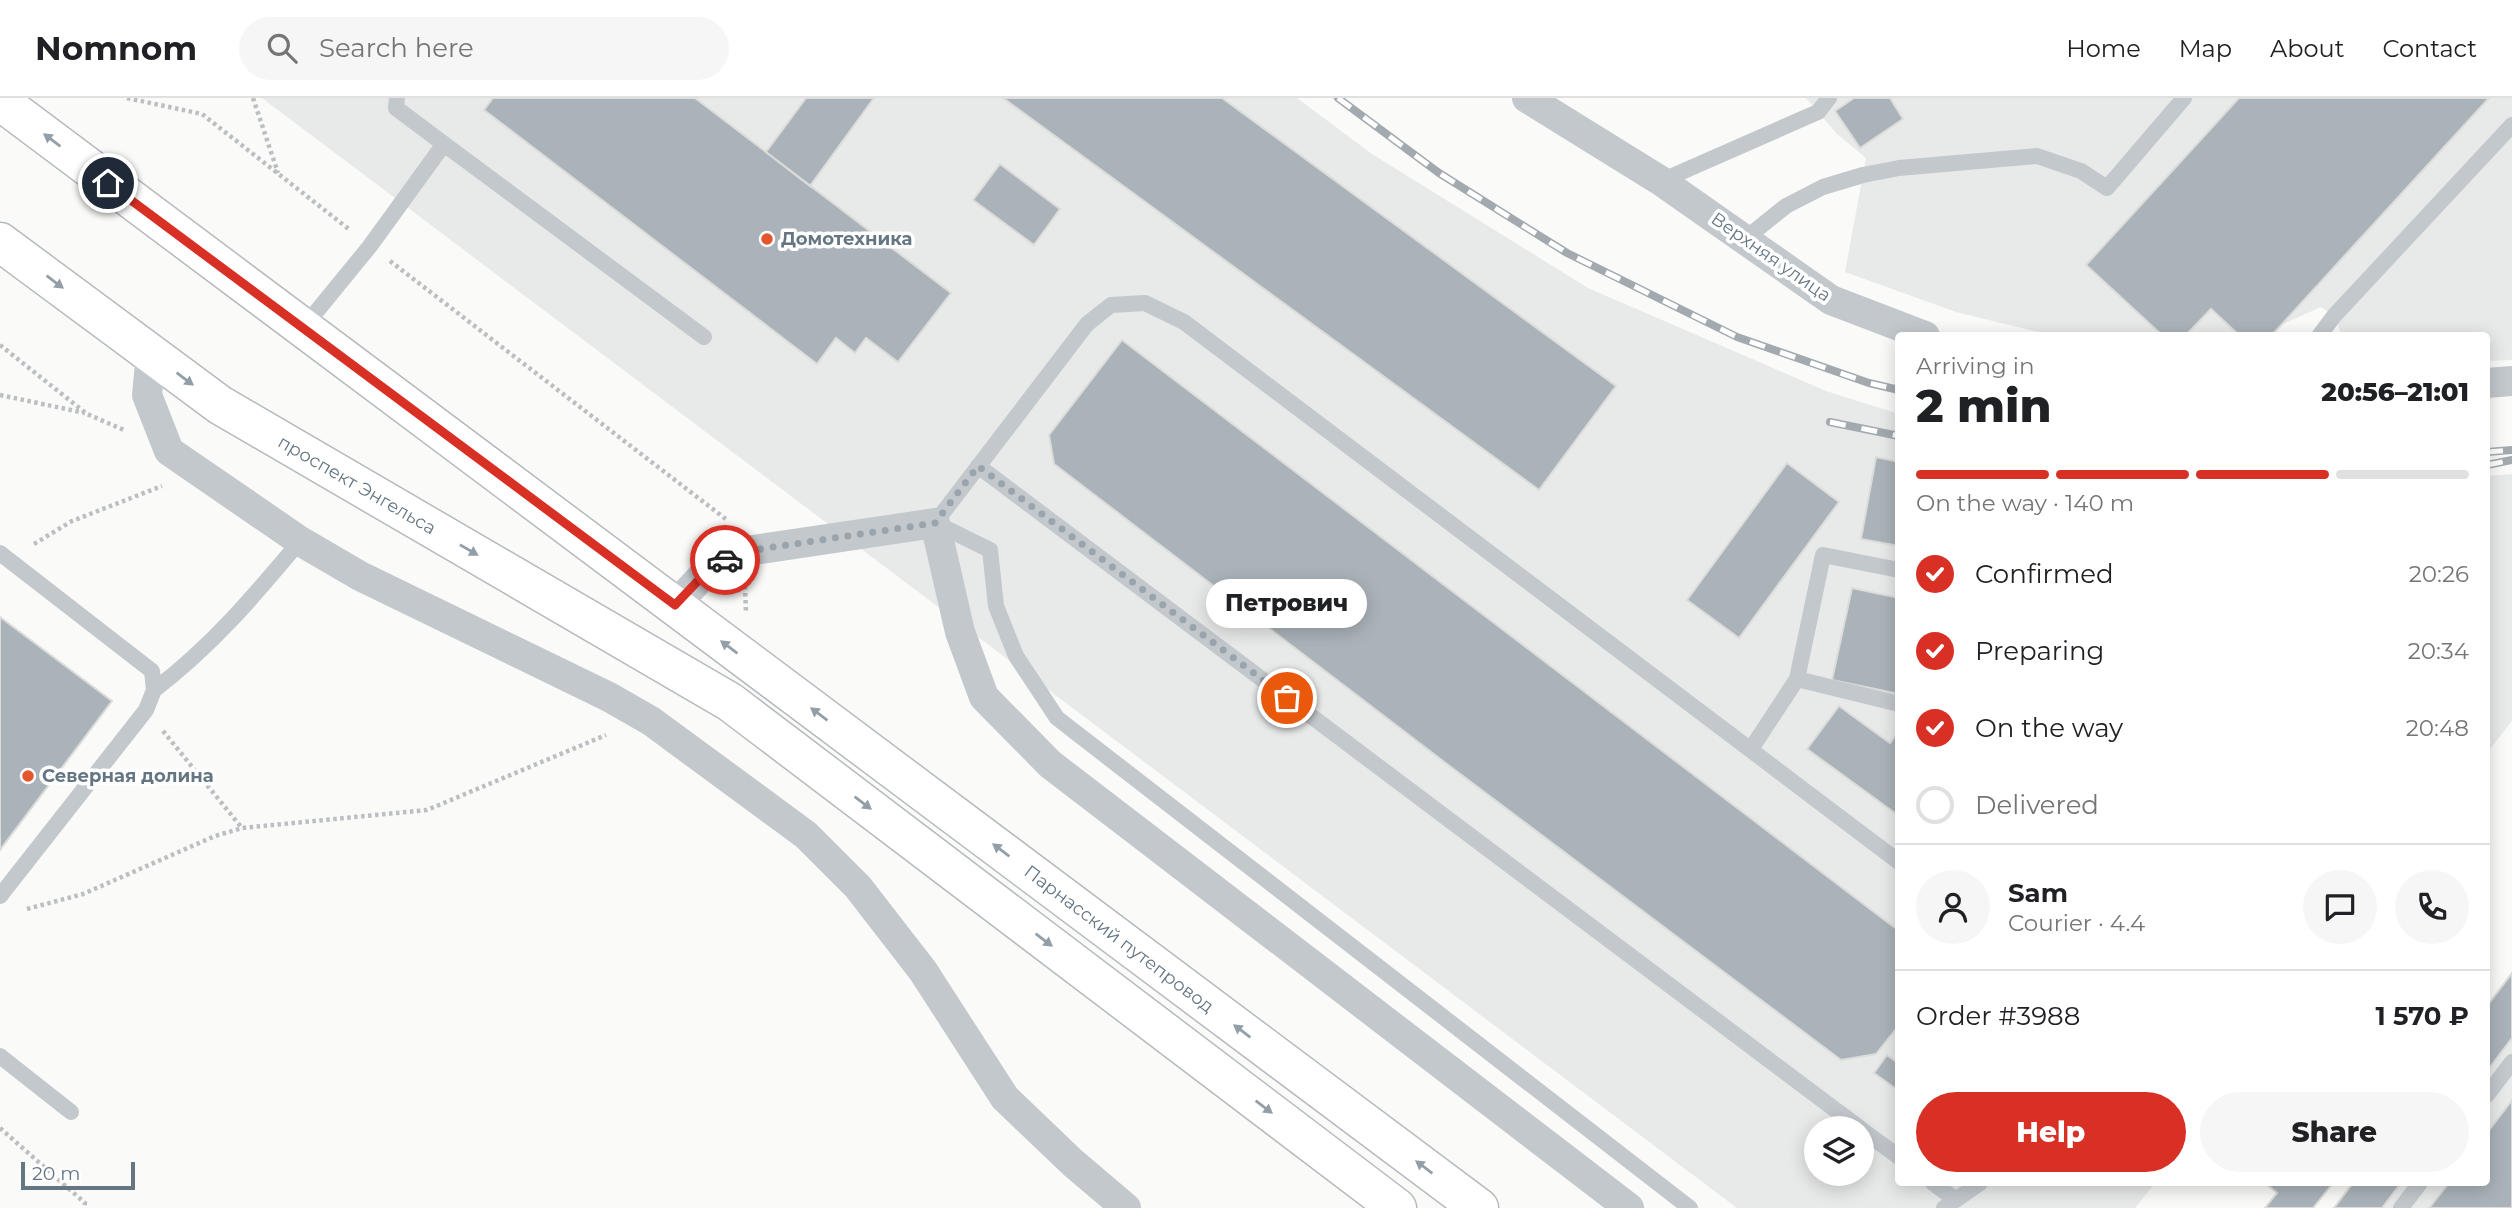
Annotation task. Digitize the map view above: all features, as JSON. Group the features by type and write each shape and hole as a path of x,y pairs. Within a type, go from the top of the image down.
{"main road":[{"path":"0,101 675,605"},
{"name":"проспект Энгельса","path":"0,242 220,405 730,702 1397,1208"},
{"name":"Парнасский путепровод","path":"675,605 1479,1208"}],"street":[{"name":"Верхняя улица","path":"1527,98 1661,181 1830,300 1914,332"},
{"path":"151,354 147,395 169,451 300,541 360,576 609,697 650,721 806,835 858,887 923,971 1005,1098 1073,1163 1126,1208"},
{"path":"2490,383 2512,382"},
{"path":"675,605 712,566 740,552 935,523 960,632 984,697 1050,764 1629,1208"}],"lane":[{"path":"397,98 396,108 704,337"},
{"path":"1661,181 1818,112 1829,98"},
{"path":"1745,239 1786,206 1824,187 1899,168 2037,156 2081,171 2107,188 2184,98"},
{"path":"2322,332 2512,125"},
{"path":"303,328 370,246 444,144"},
{"path":"1690,1208 1058,718 1016,656 996,606 990,550 935,523 1087,324 1111,304 1145,303 1184,322 1895,859"},
{"path":"978,466 1844,1116"},
{"path":"154,690 186,666 245,608 300,541"},
{"path":"1751,748 1797,679 1823,555 1895,569"},
{"path":"0,896 146,710 154,690 152,671 5,556"},
{"path":"1797,679 1895,703"},
{"path":"0,1056 71,1112"},
{"path":"2490,1091 2512,1062"},
{"path":"1874,1139 1895,1154"},
{"path":"1935,1186 1950,1204 1976,1186"},
{"path":"2401,1208 2418,1186"}],"path":[{"path":"127,98 202,114 370,246 726,517 740,552 746,612"},
{"path":"253,98 278,174"},
{"path":"0,345 88,414"},
{"path":"0,395 88,414 169,451"},
{"path":"5,556 72,521 199,472"},
{"path":"146,710 242,828"},
{"path":"21,911 83,894 215,836 242,828 427,810 604,736 650,721"},
{"path":"0,1128 85,1203 84,1208"}],"shaded area":[{"path":"262,98 1297,98 1372,154 1588,288 1826,391 1895,413 1895,1186 2153,1186 2135,1208 1737,1208"},
{"path":"1806,98 2512,98 2512,360 2490,361 2490,332 2340,332 2334,316 2321,307 2281,325 2275,332 2038,332 1956,312 1845,272 1866,158 1837,134"},
{"path":"2512,474 2512,721 2490,749 2490,476"},
{"path":"2512,973 2512,1208 2334,1208 2351,1186 2490,1186 2490,1002"}],"building":[{"name":"Домотехника","path":"493,98 695,98 951,293 898,362 866,338 855,353 836,338 817,364 484,110"},
{"path":"806,98 874,98 810,186 766,152"},
{"path":"1003,98 1222,98 1616,386 1539,490"},
{"path":"1854,98 1890,98 1903,119 1860,148 1835,111"},
{"path":"2239,98 2489,98 2275,332 2236,332 2211,309 2189,332 2159,332 2086,265"},
{"path":"1000,164 1060,209 1034,245 973,200"},
{"path":"1122,340 1895,928 1895,1030 1876,1054 1841,1060 1054,464 1049,435"},
{"path":"1876,457 1895,461 1895,545 1861,539"},
{"path":"1787,463 1839,502 1739,638 1687,600"},
{"path":"1852,588 1895,597 1895,693 1832,680"},
{"name":"Северная долина","path":"0,617 112,701 0,850"},
{"path":"1839,706 1890,743 1895,736 1895,813 1807,749"},
{"path":"2512,973 2512,1038 2490,1067 2490,1002"},
{"path":"1887,1055 1895,1061 1895,1088 1874,1073"},
{"path":"2512,1100 2512,1208 2429,1208 2447,1186 2490,1186 2490,1129"},
{"path":"2269,1186 2331,1186 2313,1208 2265,1208 2277,1193"},
{"path":"2351,1186 2399,1186 2382,1208 2334,1208"}],"railway":[{"path":"1338,98 1439,173 1567,253 1737,337 1869,383 1895,389"},
{"path":"1830,422 1895,435"},
{"path":"2490,452 2512,450"},
{"path":"2490,464 2512,460"}],"way so far":[{"path":"725,560 740,552 935,523 978,466 1287,698"}],"place":[{"name":"Домотехника","path":"767,239"},
{"name":"Петрович","path":"1287,698"},
{"name":"Северная долина","path":"28,776"}],"route":[{"path":"108,183 675,605 712,566 725,560"}]}
